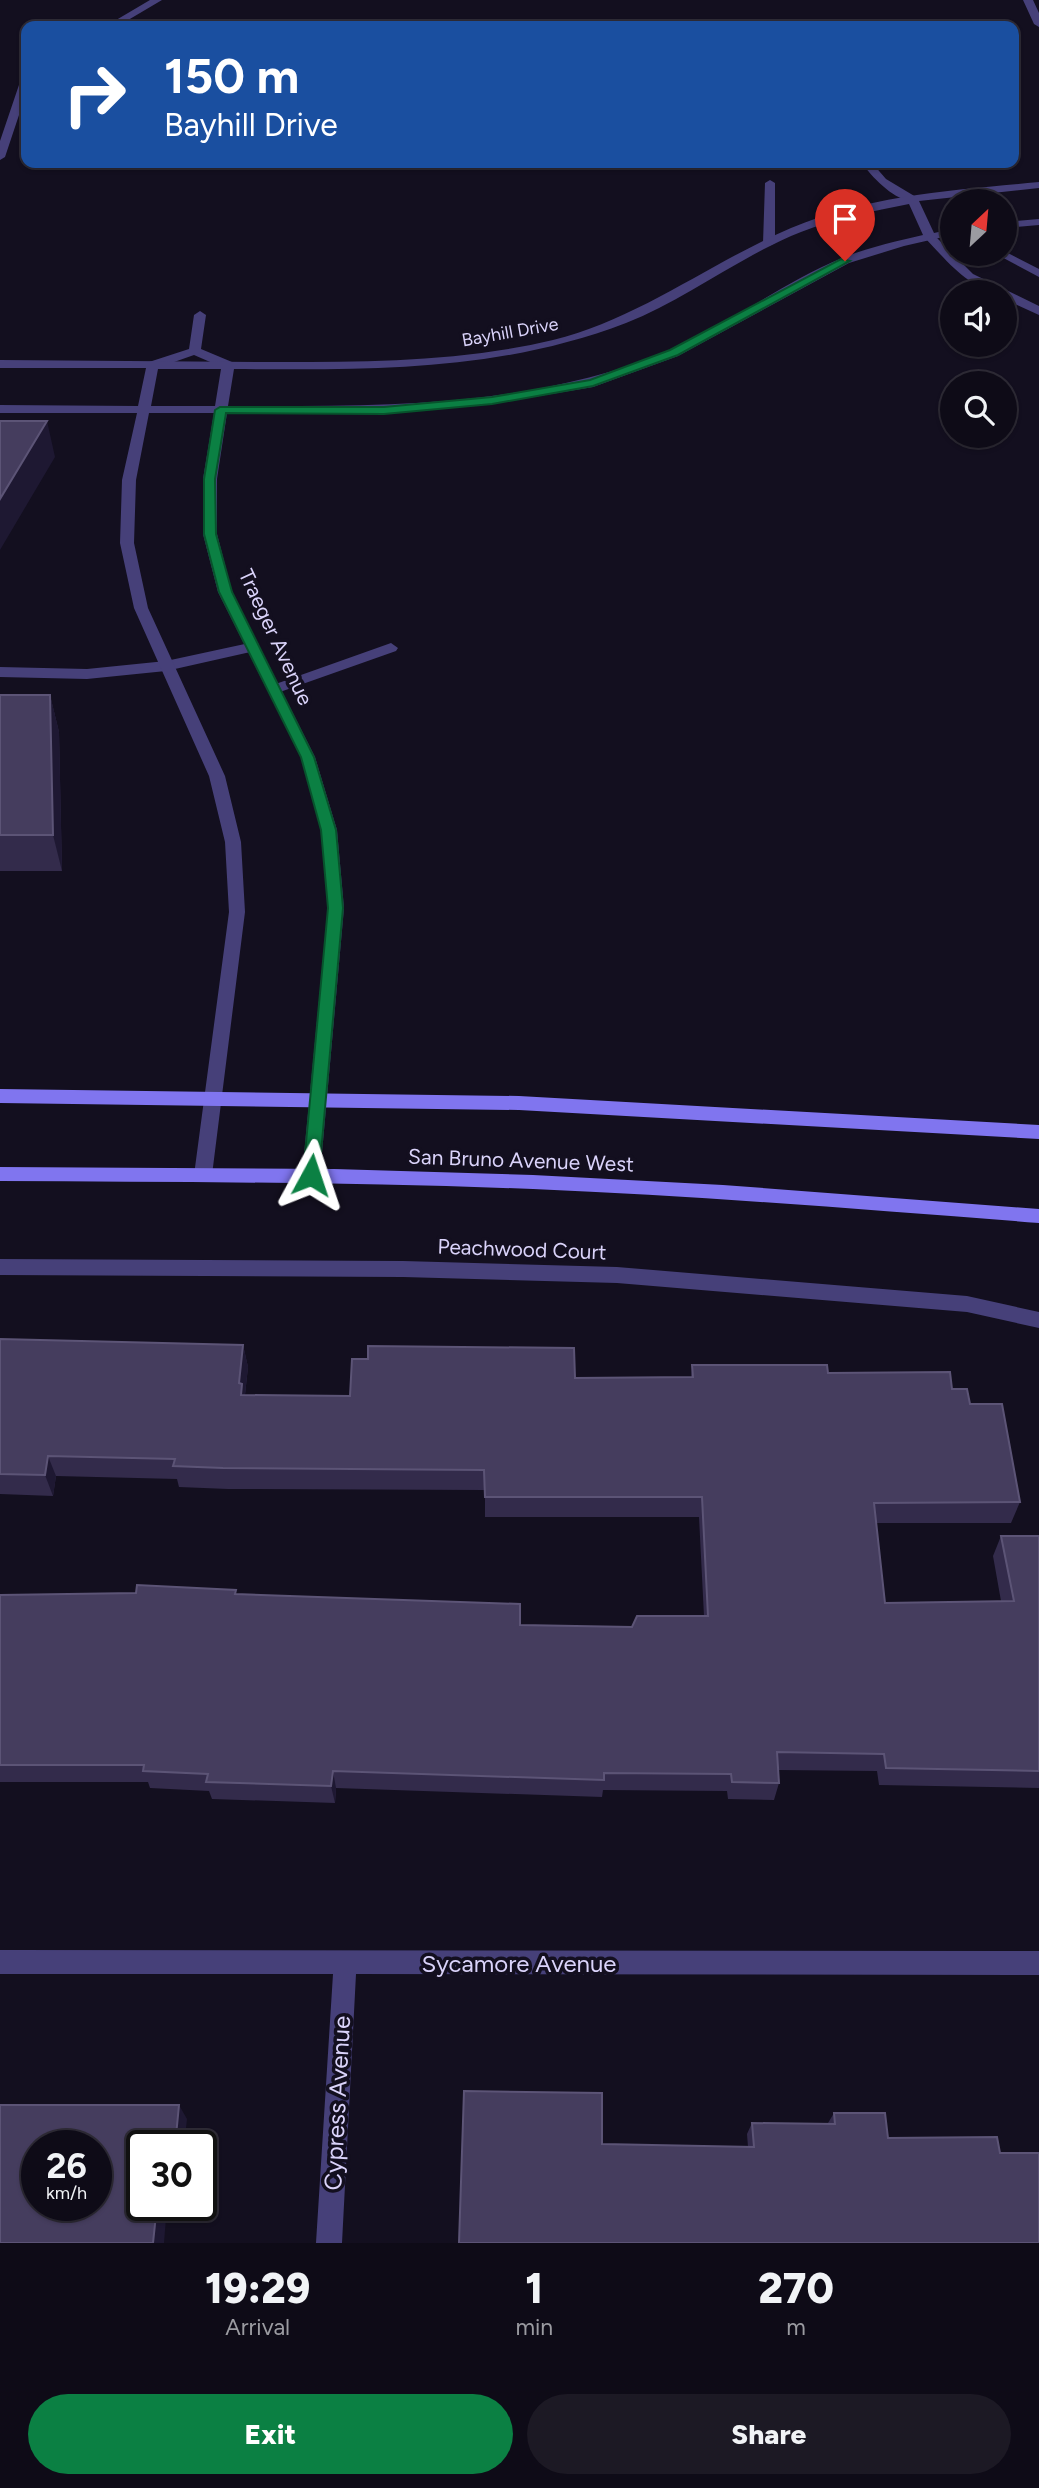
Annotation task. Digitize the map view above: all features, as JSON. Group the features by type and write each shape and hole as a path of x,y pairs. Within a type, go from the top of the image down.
{"main road":[{"path":"0,1096 519,1103 1039,1132"},
{"name":"San Bruno Avenue West","path":"0,1174 311,1175 654,1188 1039,1216"}],"street":[{"path":"120,21 157,0"},
{"path":"1028,0 1039,24"},
{"path":"0,157 21,94"},
{"path":"871,168 883,181 912,199 930,237 969,276 977,280"},
{"path":"769,243 770,183"},
{"name":"Bayhill Drive","path":"0,365 381,366 474,358 557,343 625,319 796,230 862,209 912,199 1039,186"},
{"path":"1017,224 1039,222"},
{"path":"0,409 384,410 492,400 593,383 674,353 845,261 940,235"},
{"path":"1017,262 1039,274"},
{"path":"1017,300 1039,312"},
{"path":"195,351 200,315"},
{"path":"203,1175 237,912 233,842 217,776 141,608 127,543 129,480 153,365 195,351 228,366"},
{"name":"Traeger Avenue","path":"228,366 209,479 210,534 225,592 308,757 328,830 336,908 311,1175"},
{"path":"0,672 87,674 166,666 254,647"},
{"path":"275,689 391,648"},
{"name":"Peachwood Court","path":"0,1267 403,1269 617,1275 967,1304 1039,1320"},
{"name":"Sycamore Avenue","path":"0,1962 1039,1963"},
{"name":"Cypress Avenue","path":"330,2243 345,1963"}],"building":[{"path":"0,421 47,421 0,499"},
{"path":"0,695 50,695 53,835 0,835"},
{"path":"0,1339 243,1345 239,1383 242,1384 241,1395 350,1396 352,1359 368,1359 368,1346 574,1348 575,1378 693,1377 692,1365 827,1365 828,1373 950,1372 952,1389 967,1389 970,1404 1002,1404 1020,1502 874,1503 885,1603 1014,1601 1001,1536 1039,1536 1039,1771 886,1768 884,1754 777,1752 779,1783 732,1782 731,1774 604,1773 604,1780 333,1771 331,1786 206,1782 208,1774 143,1771 144,1765 0,1765 0,1595 136,1593 137,1585 236,1590 235,1594 520,1604 520,1625 632,1627 637,1616 708,1616 702,1497 485,1497 484,1470 223,1468 173,1466 175,1459 48,1456 45,1475 0,1474"},
{"path":"464,2091 602,2093 602,2144 754,2147 752,2123 835,2124 834,2113 885,2113 888,2138 997,2137 1000,2153 1039,2153 1039,2243 459,2243"},
{"path":"0,2105 179,2105 177,2130 126,2130 126,2221 155,2221 153,2243 0,2243"}],"route":[{"path":"311,1175 336,908 328,830 308,757 225,592 210,534 209,479 220,410 384,410 492,400 593,383 674,353 737,321 797,284 845,261"}]}
